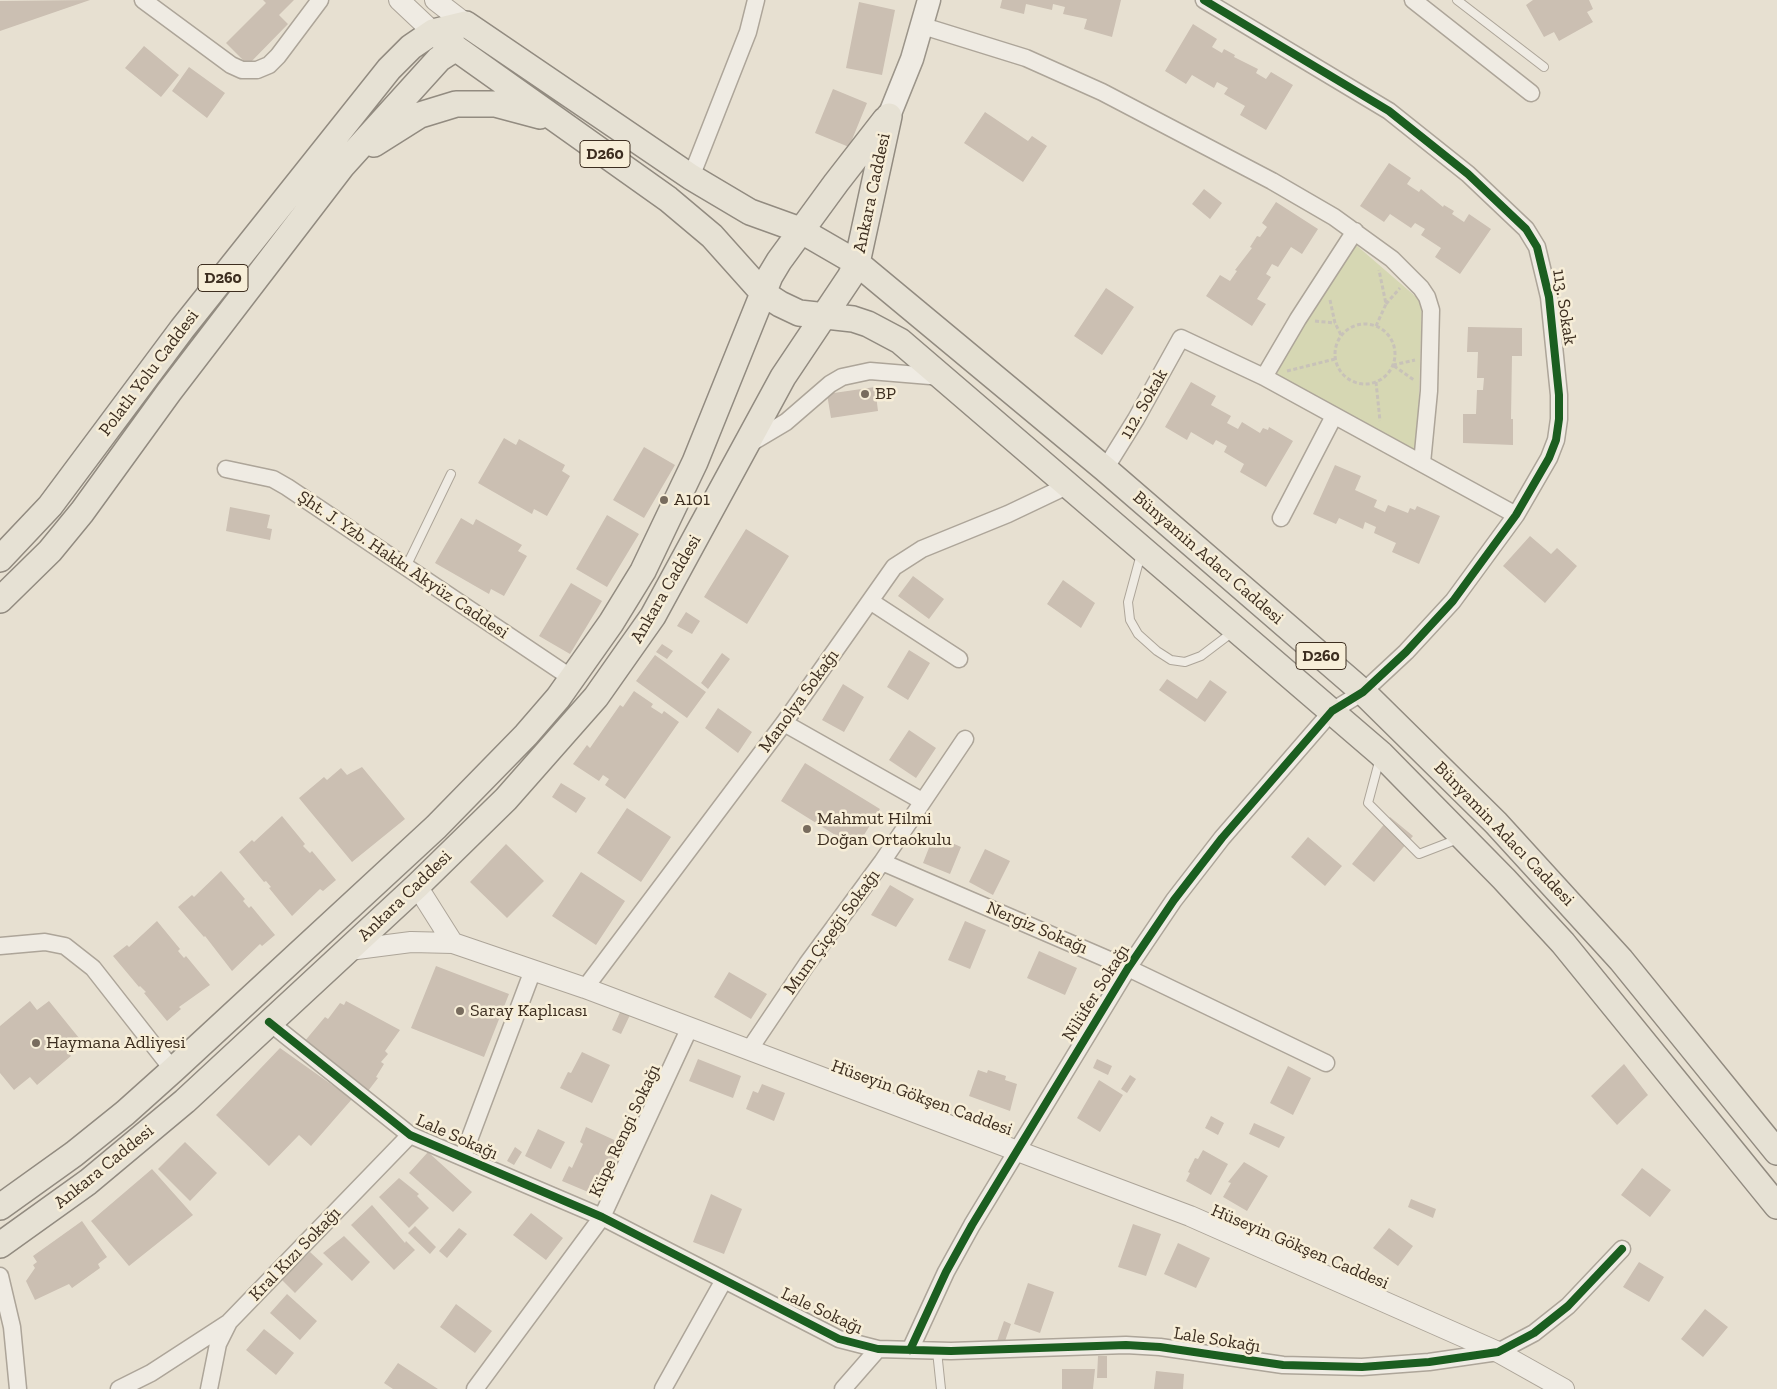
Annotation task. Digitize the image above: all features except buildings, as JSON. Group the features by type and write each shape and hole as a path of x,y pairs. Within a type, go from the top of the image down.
{"main road":[{"path":"889,116 902,87 923,26 929,0"},
{"name":"Polatlı Yolu Caddesi","path":"0,559 50,506 182,329 389,69 411,46 432,32 466,24"},
{"name":"D260","path":"466,24 691,177 750,212 800,230"},
{"name":"D260","path":"432,32 668,199 696,221 763,293 799,313 852,319 884,331 900,341 1332,711 1381,754 1464,837 1563,943 1777,1206"},
{"name":"Polatlı Yolu Caddesi","path":"0,600 50,551 82,512 169,392 343,165 439,59 456,48"},
{"name":"Polatlı Yolu Caddesi","path":"343,165 420,115 456,104 496,104 524,110 564,125"},
{"name":"Ankara Caddesi","path":"0,1207 81,1148 173,1070 436,827 526,735 573,680 629,595 672,511 722,401 763,293 778,260 889,116"},
{"name":"Ankara Caddesi","path":"0,1245 88,1182 185,1101 349,950 506,798 596,696 653,616 783,377 822,316 840,294 857,263 889,116"},
{"name":"Bünyamin Adacı Caddesi","path":"800,230 857,263 1105,469 1363,692 1496,823 1574,906 1664,1012 1777,1152"}],"street":[{"path":"143,0 231,65 242,70 257,70 269,65 278,56 320,0"},
{"path":"399,0 432,32"},
{"path":"435,0 466,24"},
{"path":"691,177 748,32 756,0"},
{"name":"113. Sokak","path":"1204,0 1389,111 1468,174 1526,229 1537,248 1547,288 1557,364 1559,419 1556,440 1549,458 1516,515 1477,571 1431,627 1363,692"},
{"path":"1413,0 1531,93"},
{"path":"923,26 1026,58 1102,92 1272,181 1355,231 1392,259 1427,297 1432,327 1429,391 1422,463"},
{"path":"1355,231 1298,319 1264,377 1516,515"},
{"name":"112. Sokak","path":"1105,469 1181,338 1264,377"},
{"path":"746,445 786,422 842,376 870,371 944,377"},
{"path":"1281,518 1334,416"},
{"name":"Şht. J. Yzb. Hakkı Akyüz Caddesi","path":"226,469 273,479 573,680"},
{"name":"Manolya Sokağı","path":"584,988 784,723 894,568 908,557 1069,485"},
{"path":"870,601 959,659"},
{"name":"Nilüfer Sokağı","path":"910,1350 946,1272 1016,1149 1128,968 1174,900 1222,838 1332,711 1363,692"},
{"path":"784,723 922,800"},
{"name":"Mum Çiçeği Sokağı","path":"749,1050 802,972 882,862 922,800 965,739"},
{"name":"Nergiz Sokağı","path":"882,862 1128,968 1326,1063"},
{"path":"417,886 453,943"},
{"path":"0,946 44,942 56,943 79,956 93,968 173,1070"},
{"name":"Hüseyin Gökşen Caddesi","path":"349,950 411,942 453,943 584,988 1016,1149 1241,1237 1498,1352 1564,1389"},
{"path":"463,1156 533,970"},
{"name":"Lale Sokağı","path":"269,1022 410,1135 463,1156 602,1217 839,1339 878,1349 937,1351 1126,1345 1160,1347 1248,1361 1319,1367 1429,1362 1498,1352"},
{"name":"Küpe Rengi Sokağı","path":"475,1389 602,1217 690,1027"},
{"name":"Kral Kızı Sokağı","path":"209,1389 218,1344 229,1322 410,1135"},
{"path":"1498,1352 1550,1323 1622,1249"},
{"path":"0,1276 12,1327 18,1389"},
{"path":"663,1389 724,1280"},
{"path":"119,1389 152,1373 229,1322"},
{"path":"842,1389 878,1349"}],"lane":[{"path":"1457,0 1544,66"},
{"path":"406,567 451,474"},
{"path":"1143,548 1128,602 1130,620 1138,634 1157,651 1171,660 1185,662 1201,656 1237,629"},
{"path":"1381,754 1368,803 1419,854 1464,837"},
{"path":"937,1351 941,1389"}],"path":[{"path":"1374,245 1386,304 1376,326"},
{"path":"1325,278 1335,323 1341,335"},
{"path":"1365,324 1376,326 1384,330 1392,341 1395,355 1388,374 1376,382 1363,384 1349,380 1340,372 1335,359 1335,348 1341,335 1355,326 1365,324"},
{"path":"1393,364 1394,366 1430,356"},
{"path":"1264,377 1335,359"},
{"path":"1376,382 1382,443"}],"green space":[{"path":"1356,245 1422,302 1417,455 1276,375 1334,269"}],"cycle path":[{"path":"910,1350 946,1272 972,1225 1128,968 1174,900 1222,838 1332,711 1363,692 1406,652 1453,601 1516,515 1549,458 1556,440 1559,419 1559,395 1549,297 1537,247 1526,229 1468,174 1389,111 1204,0"},
{"path":"269,1022 410,1135 602,1217 839,1339 878,1349 951,1351 1126,1345 1160,1347 1283,1365 1362,1367 1429,1362 1498,1352 1534,1333 1568,1306 1622,1249"}],"place":[{"name":"BP","path":"865,394"},
{"name":"A101","path":"664,500"},
{"name":"Mahmut Hilmi Doğan Ortaokulu","path":"807,829"},
{"name":"Saray Kaplıcası","path":"460,1011"},
{"name":"Haymana Adliyesi","path":"36,1043"}]}
